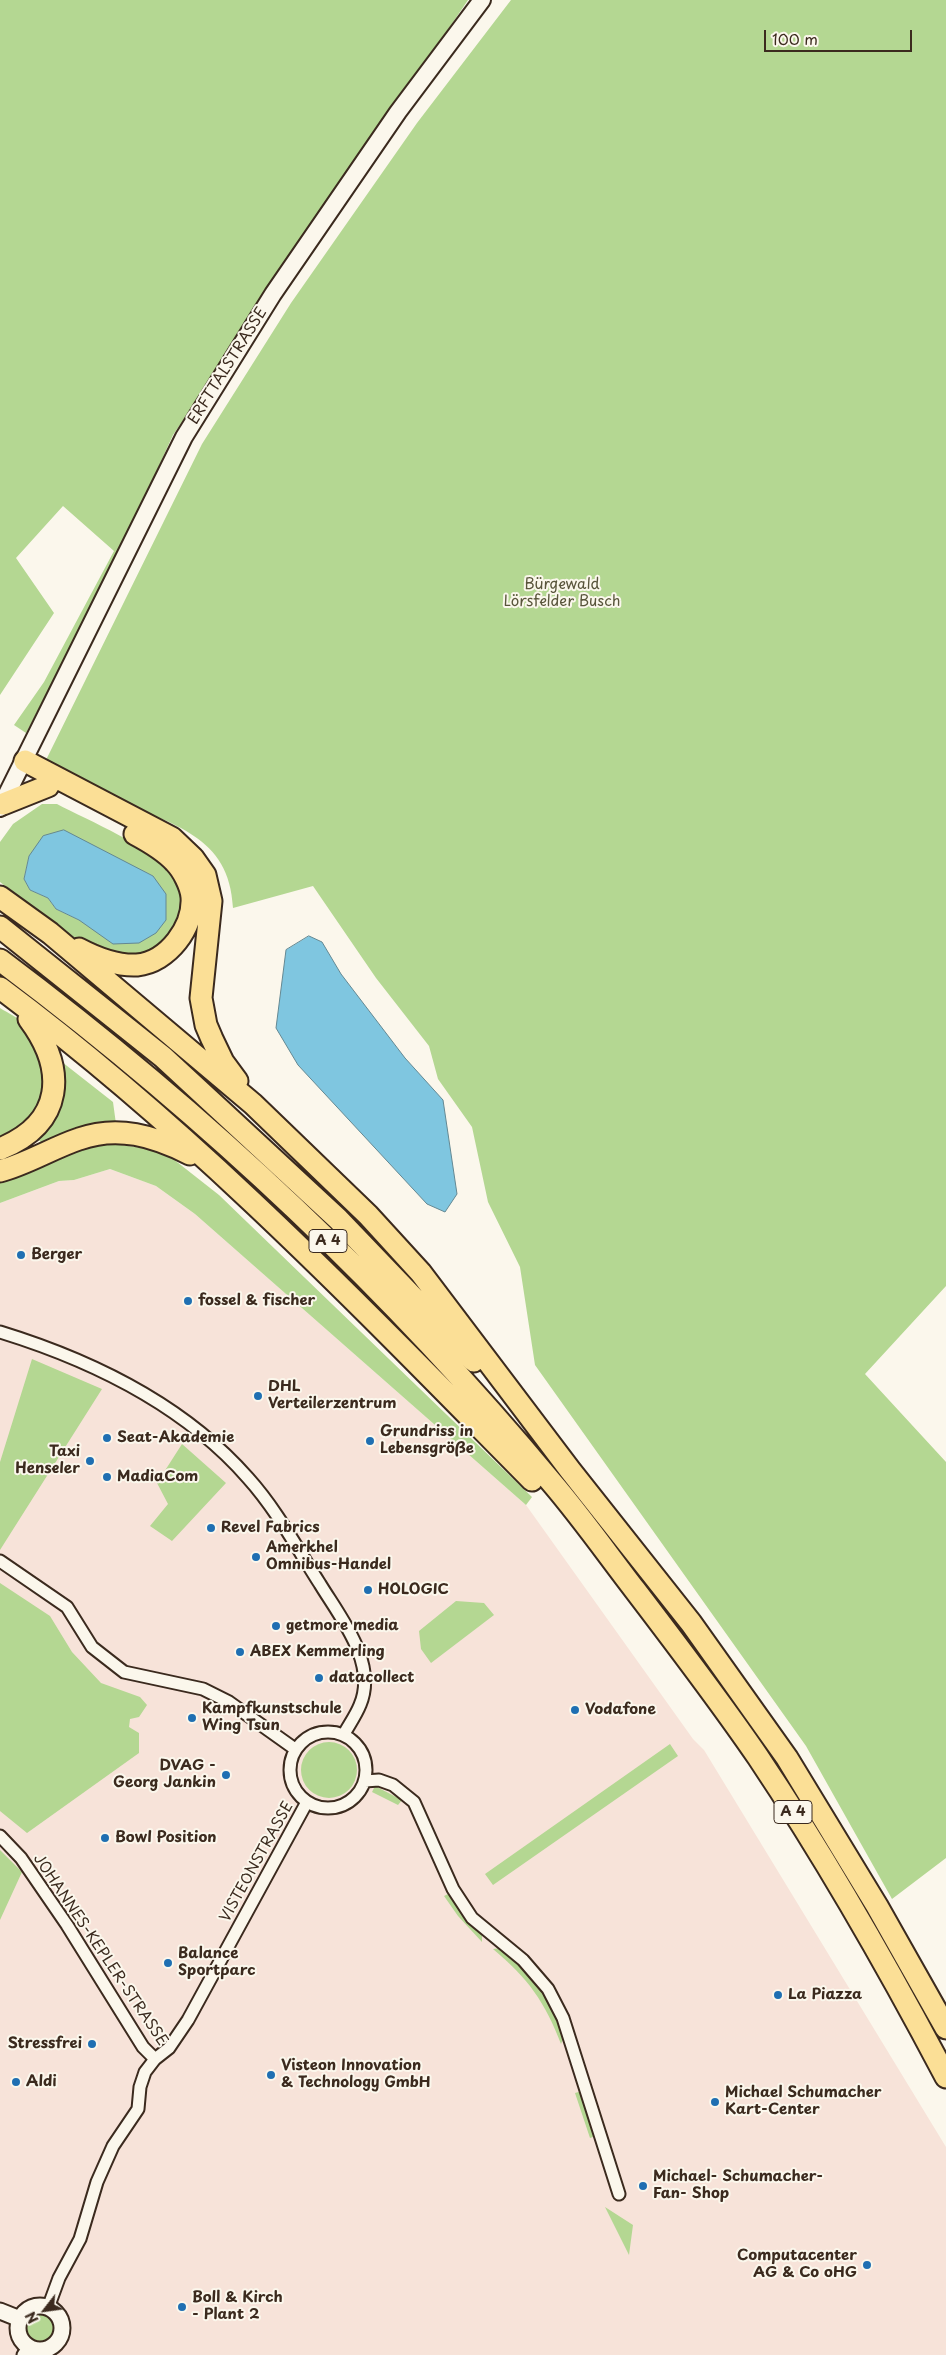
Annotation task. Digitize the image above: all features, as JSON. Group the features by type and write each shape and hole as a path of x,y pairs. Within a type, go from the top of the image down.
{"highway":[{"path":"22,766 48,786 159,847 176,863 186,880 192,897 180,938 166,952 153,960 138,965 110,962 94,957 50,934"},
{"path":"22,766 172,838 205,875 211,901 201,998 206,1025 223,1062 253,1104"},
{"path":"2,806 48,786"},
{"path":"0,897 50,934 253,1104 368,1215 421,1273 570,1470"},
{"name":"A 4","path":"0,927 163,1056 338,1219 459,1344 570,1470 691,1623 787,1758 877,1906 946,2028"},
{"name":"A 4","path":"0,960 146,1074 311,1224 452,1370 554,1485 688,1659 757,1756 822,1856 882,1959 946,2076"},
{"path":"4,991 168,1125 277,1227 615,1564"},
{"path":"0,1149 19,1140 39,1124 50,1103 54,1086 52,1059 47,1046 25,1014 4,991"},
{"path":"0,1172 78,1139 112,1132 140,1134 156,1139 208,1163"}],"main road":[{"name":"ERFTTALSTRASSE","path":"2,806 184,437 273,294 398,112 482,0"}],"street":[{"path":"0,1332 60,1352 114,1377 169,1410 202,1434 247,1477 264,1497 316,1578 346,1626 362,1661 365,1681 361,1703 344,1734"},
{"path":"0,1561 67,1607 92,1647 124,1672 203,1689 229,1702 296,1749 302,1741 317,1733 333,1731 344,1734 361,1748 365,1759 365,1781 379,1780 393,1785 414,1802 453,1890 472,1918 523,1960 548,1989 566,2027 619,2194"},
{"name":"VISTEONSTRASSE","path":"296,1749 290,1772 298,1794 307,1802 318,1807 342,1806 360,1792 365,1781"},
{"name":"VISTEONSTRASSE","path":"48,2308 59,2278 80,2238 97,2182 113,2146 138,2109 140,2087 145,2072 169,2048 188,2020 307,1802"},
{"name":"JOHANNES-KEPLER-STRASSE","path":"0,1836 21,1858 79,1943 143,2047 155,2060"},
{"path":"32,2308 48,2308 56,2313 61,2321 62,2330 55,2351 26,2351 20,2334 20,2319 32,2308"},
{"path":"0,2311 20,2319"}],"shaded area":[{"path":"110,1169 156,1186 195,1214 526,1505 693,1739 704,1750 946,2147 946,2355 0,2355 0,1203 59,1181 74,1180"}],"green space":[{"path":"0,0 468,0 173,435 118,555 26,733 14,725 44,682 114,551 63,506 16,558 54,613 0,695"},
{"name":"Bürgewald Lörsfelder Busch","path":"511,0 946,0 946,1286 865,1374 946,1462 946,1858 892,1899 806,1746 535,1365 520,1267 488,1202 472,1127 438,1079 429,1046 376,978 313,886 233,908 229,883 221,864 209,848 194,836 107,795 46,760 202,444 291,303 417,123"},
{"path":"42,804 57,804 102,826 152,855 173,875 179,888 181,909 175,928 157,948 135,956 111,954 87,945 62,930 0,882 0,842 13,824","holes":["29,856 122,862 153,876 79,920 56,909 48,898 30,890 24,879"]},
{"path":"0,1008 20,1020 32,1035 43,1059 45,1086 43,1099 38,1111 30,1121 0,1138"},
{"path":"62,1062 113,1102 116,1124 45,1145 37,1139 52,1121 59,1104 62,1085"},
{"path":"101,1142 163,1151 219,1195 532,1497 526,1505 195,1214 156,1186 110,1169 74,1180 59,1181 0,1203 0,1181"},
{"path":"32,1359 102,1389 0,1550 0,1462"},
{"path":"182,1444 226,1483 172,1541 150,1526 168,1504 157,1483"},
{"path":"0,1583 50,1616 72,1652 101,1683 140,1697 147,1705 139,1717 130,1719 129,1727 139,1733 139,1753 27,1833 0,1811"},
{"path":"456,1601 484,1603 494,1615 431,1663 421,1649 419,1631"},
{"path":"329,1742 344,1747 352,1755 357,1770 352,1785 344,1793 329,1798 314,1793 306,1785 301,1770 306,1755 314,1747"},
{"path":"670,1744 678,1756 493,1885 485,1874"},
{"path":"375,1786 402,1800 398,1805 372,1792"},
{"path":"0,1850 22,1872 0,1920"},
{"path":"450,1893 482,1932 482,1942 458,1916 444,1896"},
{"path":"501,1948 522,1967 547,1998 564,2036 561,2044 542,2003 526,1981 493,1949"},
{"path":"582,2091 596,2136 590,2138 575,2093"},
{"path":"605,2207 633,2225 629,2255"},
{"path":"40,2313 50,2317 54,2327 50,2337 40,2341 30,2337 26,2327 30,2317"}],"water":[{"path":"64,830 153,876 166,894 166,920 156,933 139,943 113,944 79,920 56,909 48,898 30,890 24,879 29,856 43,836"},
{"path":"309,936 322,942 341,974 405,1058 443,1100 457,1194 445,1212 427,1204 298,1065 276,1028 286,950"}],"place":[{"name":"Berger","path":"21,1255"},
{"name":"fossel & fischer","path":"188,1301"},
{"name":"DHL Verteilerzentrum","path":"258,1396"},
{"name":"Seat-Akademie","path":"107,1438"},
{"name":"Grundriss in Lebensgröße","path":"370,1441"},
{"name":"Taxi Henseler","path":"90,1461"},
{"name":"MadiaCom","path":"107,1477"},
{"name":"Revel Fabrics","path":"211,1528"},
{"name":"Amerkhel Omnibus-Handel","path":"256,1557"},
{"name":"HOLOGIC","path":"368,1590"},
{"name":"getmore media","path":"276,1626"},
{"name":"ABEX Kemmerling","path":"240,1652"},
{"name":"datacollect","path":"319,1678"},
{"name":"Vodafone","path":"575,1710"},
{"name":"Kampfkunstschule Wing Tsun","path":"192,1718"},
{"name":"DVAG - Georg Jankin","path":"226,1775"},
{"name":"Bowl Position","path":"105,1838"},
{"name":"Balance Sportparc","path":"168,1963"},
{"name":"La Piazza","path":"778,1995"},
{"name":"Stressfrei","path":"92,2044"},
{"name":"Visteon Innovation & Technology GmbH","path":"271,2075"},
{"name":"Aldi","path":"16,2082"},
{"name":"Michael Schumacher Kart-Center","path":"715,2102"},
{"name":"Michael- Schumacher- Fan- Shop","path":"643,2186"},
{"name":"Computacenter AG & Co oHG","path":"867,2265"},
{"name":"Boll & Kirch - Plant 2","path":"182,2307"}]}
